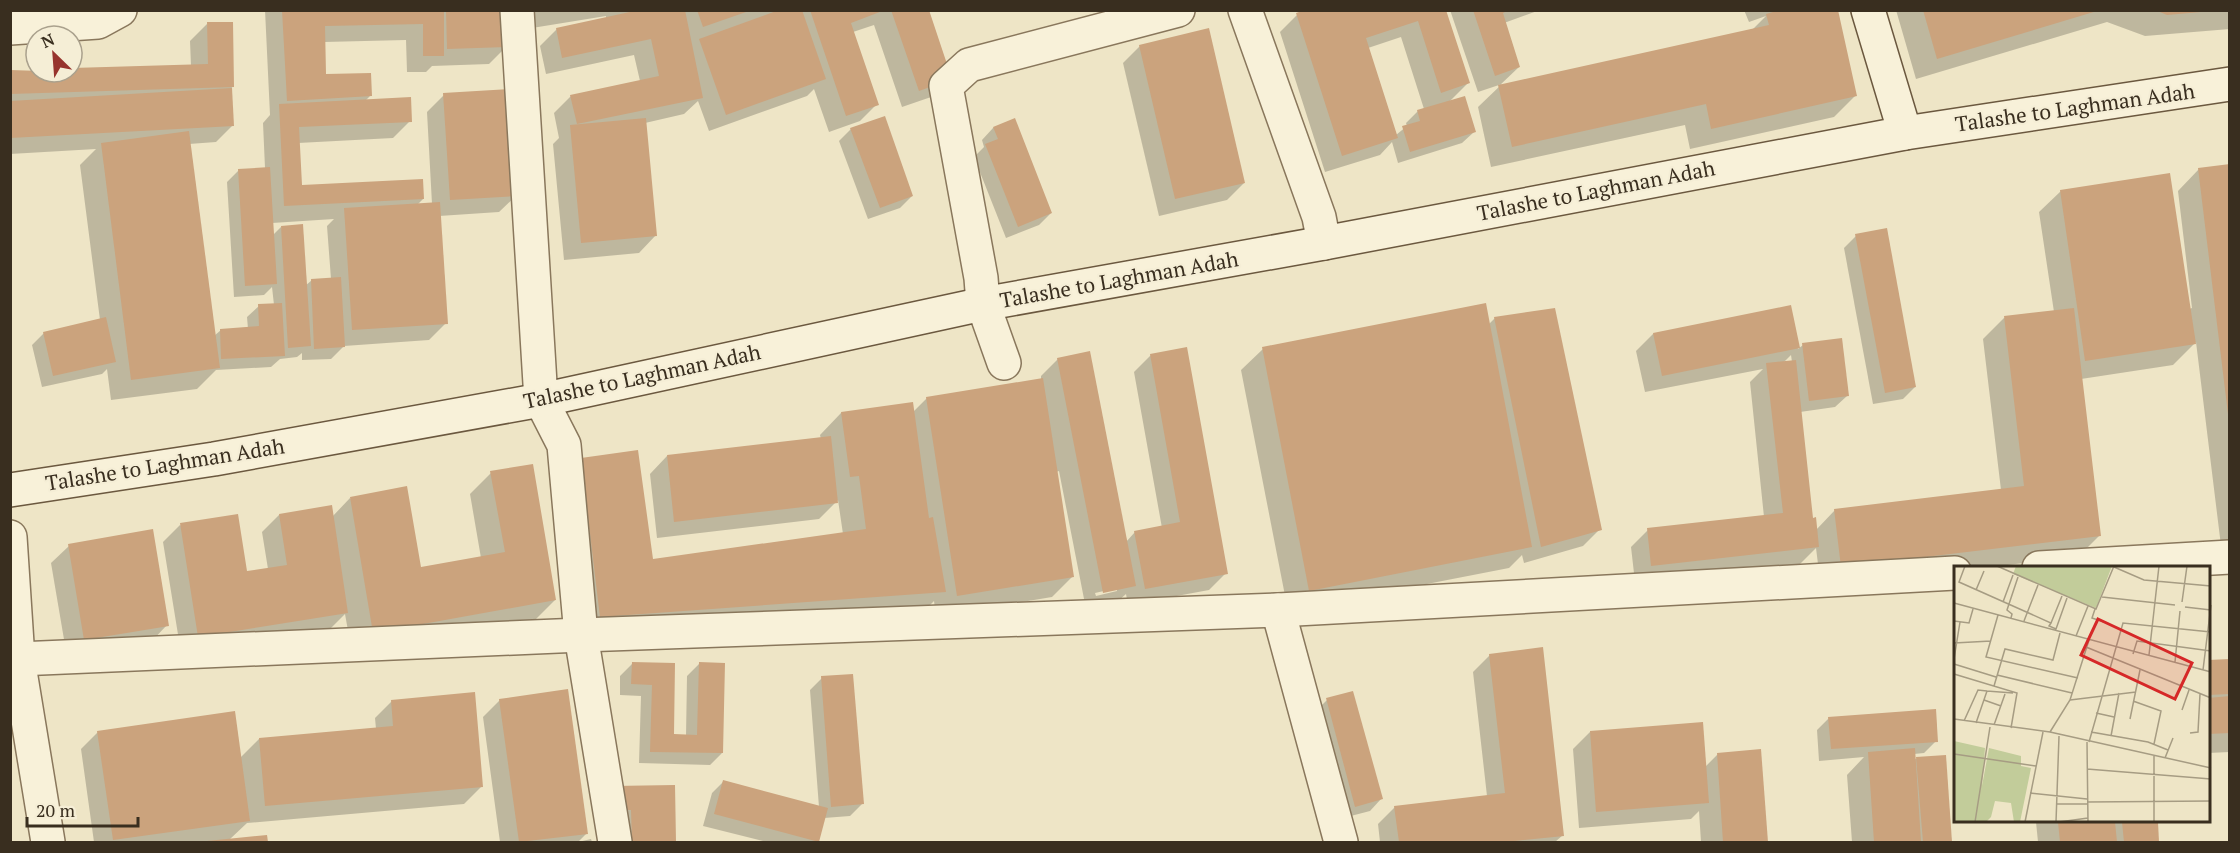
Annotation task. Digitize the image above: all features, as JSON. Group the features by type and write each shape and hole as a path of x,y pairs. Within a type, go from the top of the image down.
{"street":[{"path":"10,28 98,22 120,10"},
{"path":"517,10 541,399 564,445 581,635 615,843"},
{"path":"1004,363 983,304 981,278 946,86 969,65 1178,10"},
{"path":"1245,10 1319,217 1324,243"},
{"path":"1868,10 1905,133"},
{"name":"Talashe to Laghman Adah","path":"10,490 214,459 541,399 983,304 1324,243 1905,133 2229,84"},
{"path":"10,537 18,659 48,843"},
{"path":"2077,566 2229,558"},
{"path":"18,659 581,635 1278,610 1954,573"},
{"path":"1278,610 1341,843"}],"building":[{"path":"282,10 444,10 444,56 423,56 423,24 325,26 326,74 371,73 372,96 287,101"},
{"path":"446,10 506,10 507,47 447,49"},
{"path":"639,10 685,10 703,98 577,124 570,95 659,76 651,39 562,58 556,28"},
{"path":"697,10 749,10 749,11 703,27"},
{"path":"779,10 802,10 826,79 726,115 699,39"},
{"path":"810,10 885,10 851,23 879,105 846,116"},
{"path":"891,10 929,10 952,79 919,91"},
{"path":"1305,10 1446,10 1470,83 1441,93 1418,21 1366,38 1398,138 1342,156 1296,13"},
{"path":"1473,10 1509,10 1503,13 1520,67 1495,76"},
{"path":"1780,10 1838,10 1857,96 1711,129 1706,104 1512,147 1498,85 1769,25 1766,14"},
{"path":"1923,10 2096,10 2097,11 1937,59"},
{"path":"2155,10 2201,10 2201,12 2167,15"},
{"path":"207,22 233,22 234,87 10,94 10,70 24,70 24,84 84,84 84,68 208,64"},
{"path":"1209,28 1245,183 1175,199 1139,45"},
{"path":"232,88 234,126 10,138 10,101"},
{"path":"512,89 518,196 450,200 443,93"},
{"path":"1465,96 1476,132 1410,152 1402,126 1420,121 1417,110"},
{"path":"411,97 412,122 299,127 302,185 423,179 424,199 284,206 279,104"},
{"path":"885,116 913,196 880,208 850,128"},
{"path":"646,118 657,236 581,243 570,125"},
{"path":"1015,118 1052,213 1018,227 985,144 998,139 993,127"},
{"path":"189,131 220,368 131,380 101,143"},
{"path":"2230,164 2230,414 2228,414 2198,168"},
{"path":"270,167 277,284 245,286 238,169"},
{"path":"2170,173 2196,344 2085,361 2060,190"},
{"path":"440,202 448,324 352,330 344,208"},
{"path":"303,224 311,346 288,348 281,226"},
{"path":"1887,228 1916,387 1885,393 1855,234"},
{"path":"341,277 345,347 314,349 311,279"},
{"path":"282,303 285,356 221,359 220,329 259,326 258,304"},
{"path":"1486,303 1532,547 1309,591 1262,347"},
{"path":"1791,305 1800,348 1662,376 1653,333"},
{"path":"1555,308 1602,530 1541,547 1494,317"},
{"path":"2074,308 2101,536 1841,567 1834,509 2024,486 2004,316"},
{"path":"106,317 116,362 53,376 43,332"},
{"path":"1842,338 1849,396 1809,401 1802,343"},
{"path":"1187,347 1228,574 1145,589 1134,531 1180,522 1150,354"},
{"path":"1090,351 1136,586 1103,593 1057,358"},
{"path":"1796,360 1813,518 1816,517 1819,547 1651,566 1647,528 1783,513 1766,363"},
{"path":"1043,378 1074,577 957,596 926,397"},
{"path":"913,402 929,518 933,517 946,592 600,617 581,458 638,450 653,559 866,529 859,476 850,477 841,412"},
{"path":"831,436 838,503 674,522 667,455"},
{"path":"533,464 556,600 373,633 350,497 407,486 421,567 505,552 490,471"},
{"path":"332,505 348,613 198,637 180,523 238,514 247,571 287,565 279,514"},
{"path":"153,529 169,626 84,640 68,544"},
{"path":"1543,647 1564,836 1505,842 1399,842 1394,806 1505,793 1489,654"},
{"path":"2230,659 2230,694 2210,695 2210,660"},
{"path":"632,662 675,663 674,734 697,735 699,662 725,663 723,753 650,752 652,685 631,684"},
{"path":"853,674 864,804 831,807 821,676"},
{"path":"568,689 588,834 519,842 499,699"},
{"path":"1353,691 1383,799 1355,807 1326,698"},
{"path":"475,692 483,787 265,806 259,738 393,726 391,700"},
{"path":"2230,696 2230,733 2210,734 2210,698"},
{"path":"1936,709 1938,742 1831,749 1828,717"},
{"path":"235,711 250,821 113,840 97,731"},
{"path":"1703,722 1709,803 1596,812 1590,731"},
{"path":"1915,748 1921,842 1874,842 1868,752"},
{"path":"1761,749 1768,842 1723,842 1717,753"},
{"path":"1946,755 1952,842 1923,842 1916,757"},
{"path":"723,780 828,808 819,842 714,814"},
{"path":"675,785 676,842 632,842 631,810 614,810 613,786"},
{"path":"2058,823 2115,823 2117,842 2060,842"},
{"path":"2122,823 2158,823 2159,842 2124,842"},
{"path":"267,835 268,842 207,842 207,841"}]}
